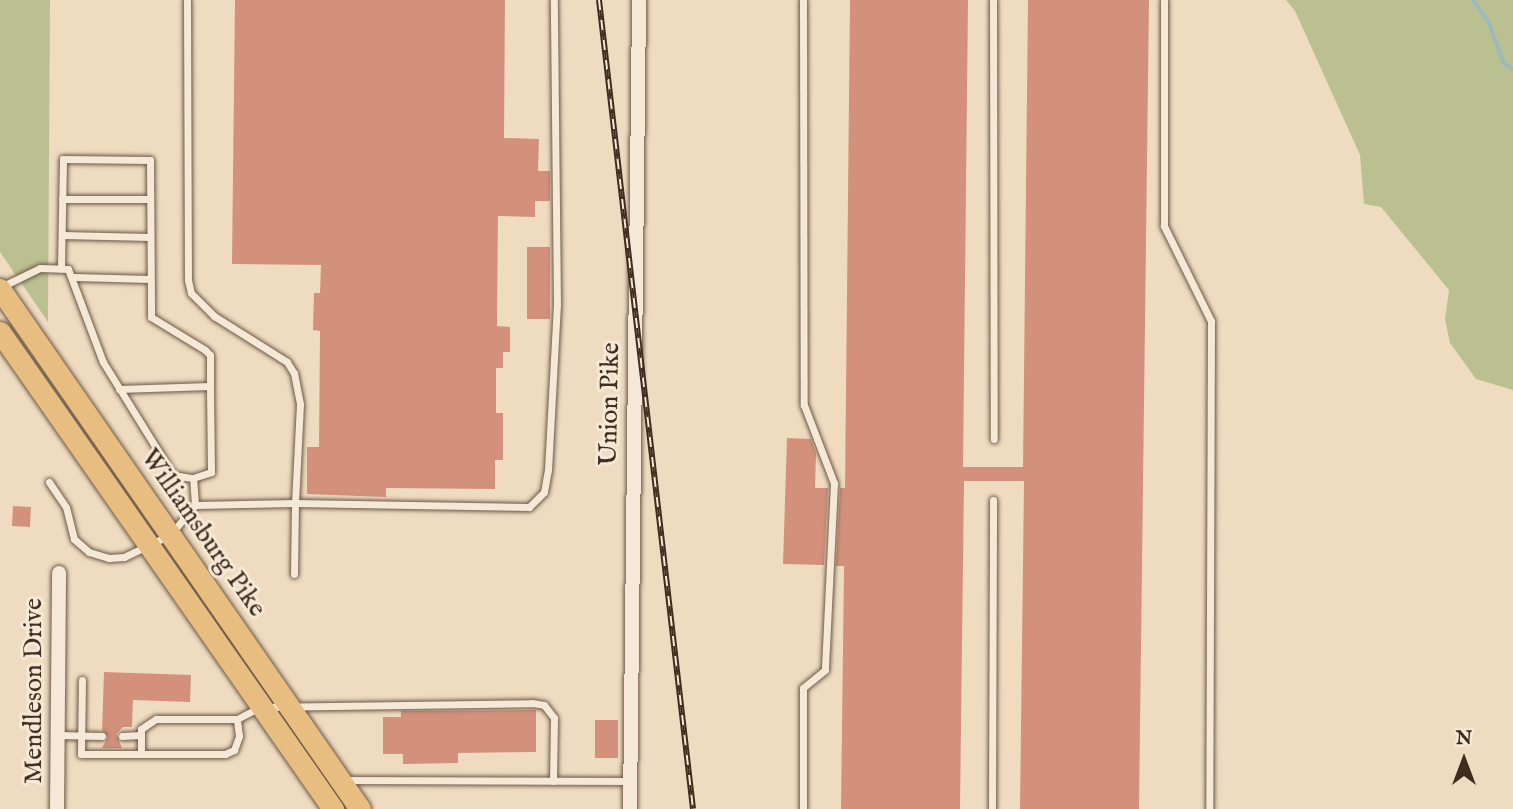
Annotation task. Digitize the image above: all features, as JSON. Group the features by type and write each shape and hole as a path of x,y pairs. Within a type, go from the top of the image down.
{"main road":[{"name":"Williamsburg Pike","path":"0,288 360,809"},
{"name":"Williamsburg Pike","path":"0,332 333,809"}],"street":[{"name":"Union Pike","path":"630,809 639,0"},
{"name":"Mendleson Drive","path":"57,809 59,573"}],"lane":[{"path":"187,0 188,280 191,293 214,316 287,362 294,373 300,404 294,575"},
{"path":"195,505 295,502 529,507 544,492 557,304 555,0"},
{"path":"803,0 804,405 834,483 825,670 803,688 803,809"},
{"path":"993,0 994,439"},
{"path":"1164,0 1164,226 1211,321 1209,809"},
{"path":"0,288 40,268 61,266 74,277 103,362 173,475 193,478 211,472 210,355 151,317 150,160 63,159 61,266"},
{"path":"62,199 150,199"},
{"path":"62,235 150,237"},
{"path":"74,277 150,279"},
{"path":"119,389 210,386"},
{"path":"49,482 66,507 75,539 89,552 124,557 151,547 170,535 195,505 193,478"},
{"path":"992,809 993,500"},
{"path":"82,680 81,754 225,754 233,750 239,736 237,719"},
{"path":"141,754 141,735 146,723 156,719 237,719 261,706 544,705 554,718 553,781"},
{"path":"58,735 102,736"},
{"path":"122,736 141,735"},
{"path":"340,780 630,781"}],"green space":[{"path":"0,0 50,0 48,322 0,252"},
{"path":"1286,0 1513,0 1513,390 1476,379 1450,343 1445,319 1449,290 1381,207 1364,204 1360,155 1295,11"}],"building":[{"path":"235,0 505,0 504,138 539,139 538,171 550,171 550,201 535,201 535,217 498,216 497,326 510,327 510,352 503,352 503,368 496,368 496,413 503,413 503,460 495,460 495,489 386,488 386,497 307,494 307,447 319,447 320,331 313,330 314,293 320,293 321,265 232,264"},
{"path":"850,0 968,0 963,467 1023,467 1028,0 1149,0 1139,809 1020,809 1024,481 964,481 960,809 841,809 844,566 836,566 840,488 845,488"},
{"path":"527,247 550,247 550,319 527,319"},
{"path":"787,438 811,439 816,453 815,488 828,488 824,565 783,564"},
{"path":"13,506 31,507 30,527 12,526"},
{"path":"104,672 191,675 190,702 133,700 132,727 123,727 116,734 122,748 102,748 108,737 102,730"},
{"path":"536,710 536,752 458,753 458,763 403,764 403,754 383,754 383,717 401,717 401,711"},
{"path":"595,720 618,720 618,758 595,758"}],"waterway":[{"path":"1473,0 1489,22 1504,63 1513,69"}],"railway":[{"path":"599,0 693,809"}]}
